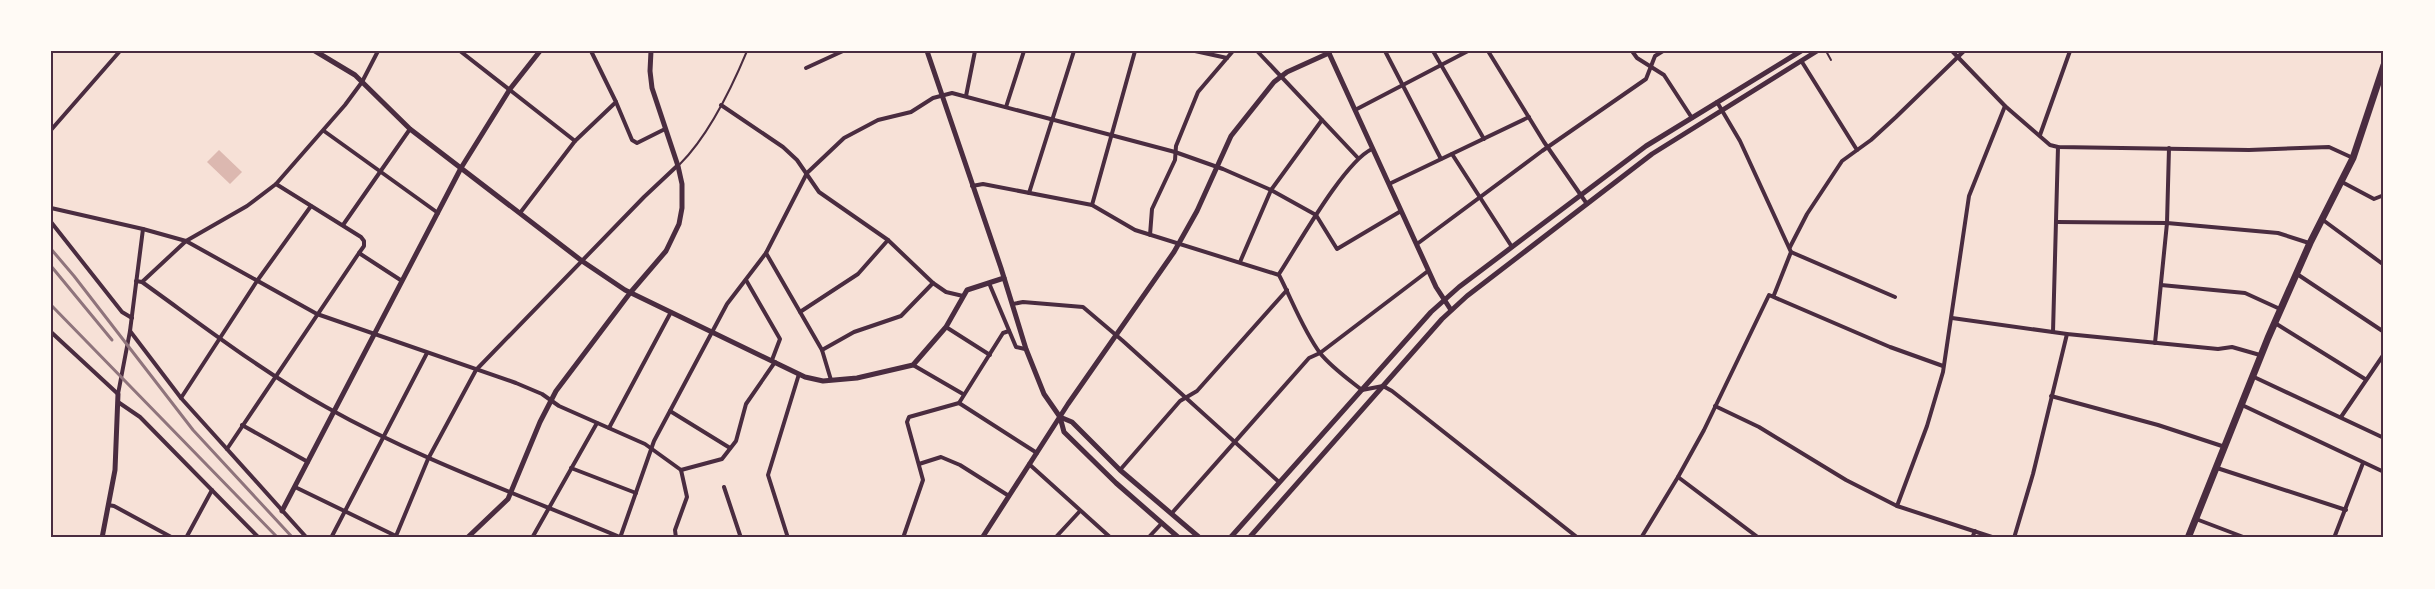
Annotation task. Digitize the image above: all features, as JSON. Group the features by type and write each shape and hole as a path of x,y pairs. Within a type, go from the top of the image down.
{"highway":[{"path":"2188,538 2296,274 2353,158 2384,65"}],"street":[{"path":"51,130 120,51"},
{"path":"315,51 355,75 410,129 582,261 630,293 799,374 824,381 857,378 913,365 946,327 967,290 1004,278"},
{"path":"139,281 186,241 246,206 276,184 324,131 362,82 378,51"},
{"path":"460,51 575,141"},
{"path":"282,511 461,168 510,89 540,51"},
{"path":"591,51 632,140 638,143 664,129"},
{"path":"467,538 505,503 551,400 630,293 666,251 679,224 683,195 678,166 652,88 651,51"},
{"path":"806,68 843,51"},
{"path":"927,51 1013,304 1026,349 1044,394 1060,417 1064,432 1116,483 1179,538"},
{"path":"966,96 975,51"},
{"path":"1006,107 1024,51"},
{"path":"1029,193 1074,51"},
{"path":"1092,205 1135,51"},
{"path":"1195,51 1227,58"},
{"path":"1150,235 1152,209 1174,160 1198,92 1233,51"},
{"path":"1257,51 1358,158"},
{"path":"1385,51 1442,159"},
{"path":"1433,51 1484,139"},
{"path":"1355,110 1468,51"},
{"path":"1488,51 1548,148 1587,204"},
{"path":"1632,51 1637,58 1664,75 1692,118"},
{"path":"1417,244 1646,79 1655,56 1663,51"},
{"path":"1230,538 1444,300 1637,153 1801,51"},
{"path":"1248,538 1451,310 1652,154 1723,112 1817,51"},
{"path":"1952,51 2005,106 2050,145 2249,150 2329,147 2353,158"},
{"path":"1774,295 1791,250 1825,185 1842,161 1896,117 1964,51"},
{"path":"2040,135 2070,51"},
{"path":"982,538 1060,417 1179,244 1231,136 1281,76 1328,52 1401,211 1451,310"},
{"path":"1802,62 1857,150"},
{"path":"139,281 274,377 334,412 428,459 621,538 651,449 726,304 766,253 807,173 844,138 878,120 911,112 933,98 952,93 1112,134 1217,166 1271,190 1316,215 1337,249 1401,211"},
{"path":"520,213 575,141 616,102"},
{"path":"1717,102 1740,141 1791,250 1895,297"},
{"path":"721,105 783,147 807,173 819,192 888,240 933,283 946,292 963,296"},
{"path":"1897,506 1926,426 1943,366 1969,196 2005,106"},
{"path":"1389,184 1529,117"},
{"path":"1240,262 1271,190 1322,120"},
{"path":"343,225 410,129"},
{"path":"324,131 438,213"},
{"path":"2053,332 2058,147"},
{"path":"2155,343 2167,223 2169,148"},
{"path":"1279,275 1316,215 1358,158 1372,149"},
{"path":"1452,154 1512,247"},
{"path":"295,487 397,537 428,459 476,370 644,197 678,166"},
{"path":"2341,181 2374,199 2384,195"},
{"path":"226,448 364,246 364,240 343,225 276,184"},
{"path":"972,186 983,184 1092,205 1135,230 1279,275 1320,353 1362,390"},
{"path":"181,398 219,337 311,206"},
{"path":"51,208 186,241 317,314 516,383 645,444 681,470 687,497 675,530 676,538"},
{"path":"2323,220 2384,265"},
{"path":"51,222 122,312 132,318"},
{"path":"2057,222 2167,223 2278,233 2310,243"},
{"path":"102,538 115,470 118,394 139,281 142,229"},
{"path":"800,312 858,274 888,240"},
{"path":"359,253 402,281"},
{"path":"766,253 822,350 831,380"},
{"path":"1171,514 1309,358 1320,353 1430,271"},
{"path":"2296,274 2384,332"},
{"path":"681,470 722,459 736,441 746,404 774,361 780,339 746,280"},
{"path":"822,350 854,332 901,316 933,283"},
{"path":"989,283 1016,347 1026,349"},
{"path":"2161,285 2245,293 2281,309"},
{"path":"1120,470 1180,401 1193,394 1210,377 1287,290"},
{"path":"1641,538 1678,477 1769,295 1774,295 1890,347 1943,366"},
{"path":"1013,304 1023,302 1083,307 1280,483"},
{"path":"609,428 671,312"},
{"path":"1952,318 2067,334 2218,349 2232,347 2261,356"},
{"path":"2275,323 2366,379"},
{"path":"946,327 990,355"},
{"path":"959,403 1003,333 1009,331"},
{"path":"51,332 118,394"},
{"path":"129,333 181,398 308,538"},
{"path":"2014,538 2033,474 2067,334"},
{"path":"331,538 427,353"},
{"path":"2341,417 2384,354"},
{"path":"913,365 963,394"},
{"path":"788,538 768,475 799,374"},
{"path":"2254,377 2384,438"},
{"path":"1362,390 1383,386 1392,391 1578,538"},
{"path":"2051,396 2158,425 2225,447"},
{"path":"118,402 140,417 259,538"},
{"path":"903,538 923,480 907,422 909,417 959,403 1037,453"},
{"path":"2242,405 2384,472"},
{"path":"1715,406 1759,427 1846,480 1897,506 1995,538"},
{"path":"670,411 730,448"},
{"path":"1060,417 1072,422 1120,470 1200,538"},
{"path":"532,538 597,423"},
{"path":"242,425 308,462"},
{"path":"919,464 941,456 960,465 1009,496"},
{"path":"2334,538 2363,463"},
{"path":"1029,464 1111,538"},
{"path":"571,468 636,493"},
{"path":"2217,468 2346,510"},
{"path":"1678,477 1759,538"},
{"path":"724,487 741,538"},
{"path":"186,538 212,490"},
{"path":"108,505 114,506 173,538"},
{"path":"1055,538 1080,511"},
{"path":"2196,519 2246,538"},
{"path":"1148,538 1162,523"},
{"path":"1972,538 1975,531"},
{"path":"379,538 384,532"}],"lane":[{"path":"678,166 686,158 721,105 747,51"},
{"path":"1826,51 1831,60"}],"shaded area":[{"path":"219,150 242,172 230,184 207,162"}],"railway":[{"path":"51,249 193,430 293,538"},
{"path":"51,266 112,340"},
{"path":"51,305 278,538"}]}
